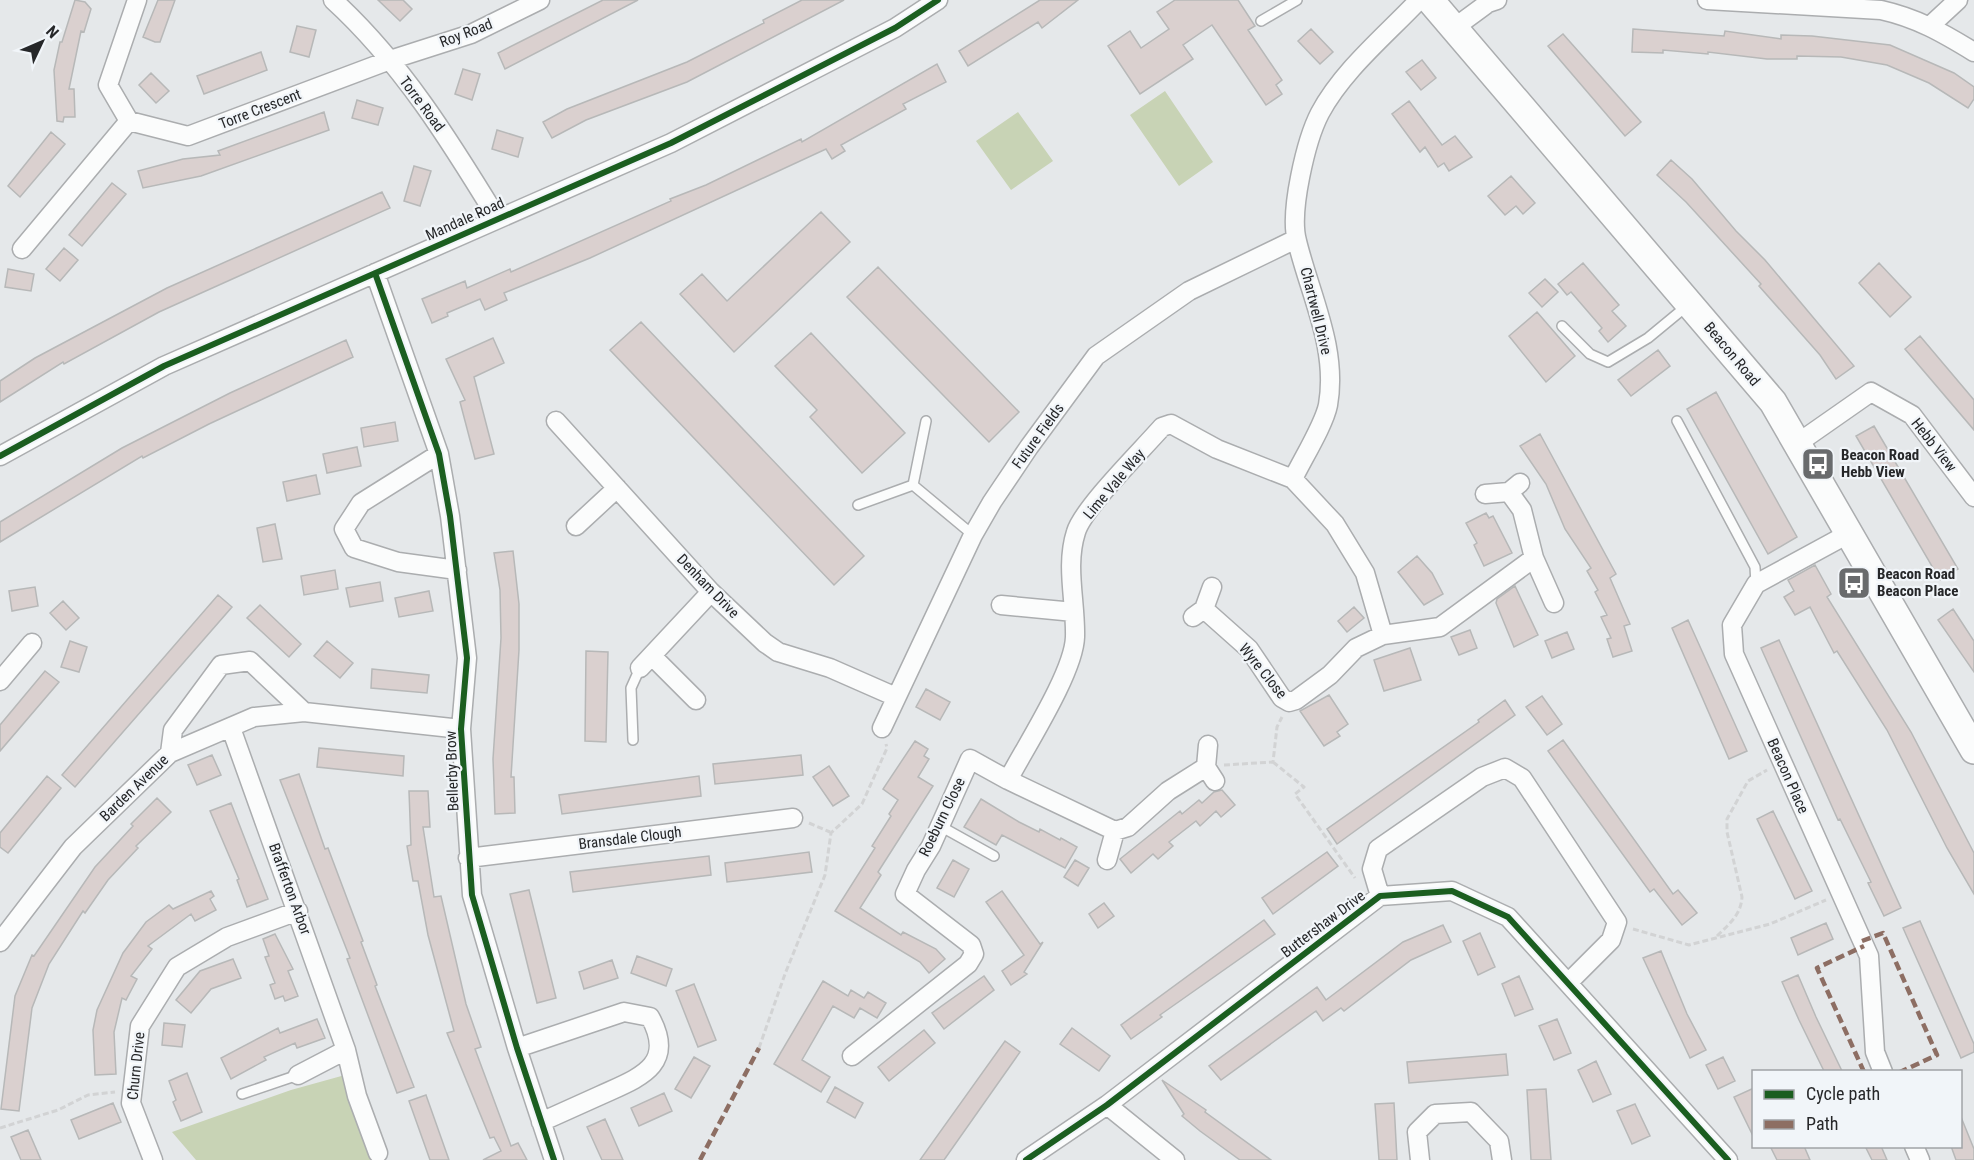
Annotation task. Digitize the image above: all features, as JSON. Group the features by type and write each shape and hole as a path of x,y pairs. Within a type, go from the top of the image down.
{"main road":[{"name":"Beacon Road","path":"1430,0 1773,402 1848,534 1971,736"}],"street":[{"path":"22,249 129,122 108,85 137,0"},
{"name":"Torre Road","path":"333,0 390,60 448,137 497,218"},
{"name":"Roy Road","path":"390,60 471,34 540,0"},
{"name":"Mandale Road","path":"0,456 164,366 671,143 895,27 938,0"},
{"name":"Chartwell Drive","path":"1293,479 1328,406 1329,355 1314,291 1296,239 1297,194 1307,146 1320,113 1342,81 1419,0"},
{"path":"1454,28 1488,3 1497,0"},
{"path":"1707,0 1881,10 1908,16 1931,26 1974,52"},
{"path":"1931,26 1958,0"},
{"name":"Torre Crescent","path":"129,122 188,136 390,60"},
{"name":"Future Fields","path":"882,728 973,535 1029,447 1096,356 1189,291 1296,239"},
{"name":"Bellerby Brow","path":"375,273 439,454 457,570 467,658 461,729 472,895 517,1048 554,1160"},
{"name":"Hebb View","path":"1798,443 1871,392 1912,416 1974,497"},
{"name":"Denham Drive","path":"556,421 711,592 778,652 830,668 896,698"},
{"name":"Lime Vale Way","path":"1008,780 1071,664 1075,638 1071,552 1076,530 1094,504 1162,427 1171,424 1217,449 1293,479"},
{"path":"439,454 361,503 344,529 354,548 398,562 457,570"},
{"path":"1293,479 1335,524 1365,573 1383,635 1440,627 1534,558"},
{"path":"576,526 617,488"},
{"path":"1485,494 1514,488 1534,558 1554,603"},
{"path":"1756,584 1848,534"},
{"name":"Beacon Place","path":"1756,584 1732,625 1734,654 1869,956 1875,1052 1883,1070"},
{"name":"Wyre Close","path":"1212,587 1198,613 1249,649 1281,698 1289,702 1296,700 1330,675 1356,648 1383,635"},
{"path":"696,700 646,662 711,592"},
{"path":"1001,605 1074,612"},
{"path":"0,681 32,644"},
{"path":"170,753 173,730 221,665 250,661 304,712"},
{"name":"Barden Avenue","path":"0,942 73,847 170,753 254,717 304,712 461,729"},
{"name":"Brafferton Arbor","path":"231,728 298,911 346,1050 357,1096 378,1153"},
{"path":"1107,860 1115,831 1128,827 1168,791 1210,774 1208,745"},
{"name":"Roeburn Close","path":"852,1056 968,964 974,954 971,945 905,894 940,826 970,759 1008,780 1115,831"},
{"path":"1376,899 1372,869 1378,849 1482,777 1505,768 1522,778 1617,922 1611,940 1569,982"},
{"name":"Bransdale Clough","path":"468,858 793,818"},
{"name":"Buttershaw Drive","path":"1026,1160 1107,1105 1376,899 1452,891 1508,916 1728,1160"},
{"name":"Churn Drive","path":"153,1160 131,1103 140,1026 177,967 227,938 298,911"},
{"path":"517,1048 624,1012 650,1017 659,1033 659,1052 643,1076 541,1122"},
{"path":"298,1075 346,1050"},
{"path":"1107,1105 1174,1160"},
{"path":"1420,1160 1417,1132 1435,1114 1471,1112 1499,1141 1502,1160"}],"lane":[{"path":"1261,21 1297,0"},
{"path":"1562,326 1590,354 1608,362 1648,338 1689,304"},
{"path":"913,486 926,422"},
{"path":"1677,422 1755,567 1756,584"},
{"path":"913,486 973,535"},
{"path":"858,505 913,486"},
{"path":"633,740 632,688 646,662"},
{"path":"940,826 994,856"},
{"path":"242,1094 298,1075"}],"path":[{"path":"1273,762 1277,727 1289,702"},
{"path":"759,1048 785,974 807,927 825,875 831,833 862,804 887,748 882,728"},
{"path":"1210,774 1273,762"},
{"path":"1273,762 1304,788 1295,794 1376,899"},
{"path":"1716,937 1736,917 1742,907 1727,819 1748,782 1758,773 1783,764"},
{"path":"793,818 817,825 831,833"},
{"path":"1617,922 1638,932 1689,945 1716,937 1740,934 1770,924 1841,893"},
{"path":"0,1128 58,1110 88,1095 132,1090"}],"green space":[{"path":"1165,91 1213,162 1179,186 1130,115"},
{"path":"1018,112 1053,161 1011,190 976,141"},
{"path":"345,1075 368,1141 370,1160 196,1160 172,1132 291,1090"}],"building":[{"path":"75,0 85,2 91,9 84,32 81,31 69,89 74,89 75,117 64,117 63,122 57,121 54,70 60,42 62,42"},
{"path":"158,0 175,0 160,42 155,42 143,37"},
{"path":"378,0 403,0 412,9 400,21"},
{"path":"603,0 638,0 505,69 498,53"},
{"path":"802,0 844,0 687,82 586,120 552,138 543,122 567,109 687,62 764,23 763,20"},
{"path":"1040,0 1078,0 1042,28 1038,22 968,66 959,51"},
{"path":"1175,0 1238,0 1255,26 1248,30 1282,80 1276,85 1282,94 1266,105 1212,25 1183,45 1193,59 1140,94 1108,46 1130,31 1141,48 1169,29 1157,12"},
{"path":"297,26 316,30 309,57 290,52"},
{"path":"1311,29 1333,52 1320,64 1298,41"},
{"path":"1633,29 1724,36 1725,31 1781,39 1781,35 1812,36 1890,45 1954,73 1974,87 1974,99 1968,108 1929,83 1887,65 1841,57 1797,56 1797,59 1767,59 1708,52 1708,54 1663,50 1663,53 1632,52"},
{"path":"1563,34 1641,122 1625,136 1548,46"},
{"path":"261,52 267,70 204,94 197,76"},
{"path":"1422,60 1436,78 1421,90 1406,72"},
{"path":"937,64 946,82 903,104 906,109 841,145 845,151 832,159 826,149 590,258 504,293 507,300 485,310 480,299 447,313 448,316 432,323 422,299 465,281 467,288 510,269 511,272 671,201 670,199 706,185 801,139 802,142"},
{"path":"463,69 480,74 472,100 455,94"},
{"path":"151,73 169,91 156,103 139,85"},
{"path":"357,100 383,108 378,125 352,118"},
{"path":"1409,101 1442,145 1455,136 1472,157 1449,171 1444,163 1438,167 1425,147 1420,152 1392,114"},
{"path":"324,112 329,130 201,176 143,188 138,171 183,159 220,155 218,151"},
{"path":"497,130 523,138 518,157 492,149"},
{"path":"51,132 65,144 20,197 8,186"},
{"path":"1671,160 1692,179 1736,231 1765,260 1854,366 1836,379 1820,355 1759,286 1761,284 1686,202 1657,175"},
{"path":"414,166 431,171 420,206 404,201"},
{"path":"1511,176 1535,203 1523,214 1516,206 1505,215 1488,196"},
{"path":"112,183 126,194 82,246 69,235"},
{"path":"382,192 390,208 159,312 64,364 63,362 0,402 0,381 35,358 167,288"},
{"path":"821,212 850,242 734,352 680,294 702,274 727,301"},
{"path":"64,248 78,260 60,281 46,269"},
{"path":"1583,263 1619,305 1612,311 1626,326 1608,342 1599,331 1602,328 1571,292 1567,295 1558,284"},
{"path":"1879,263 1911,297 1890,317 1859,283"},
{"path":"878,267 1019,412 989,442 847,297"},
{"path":"8,269 34,274 31,291 5,287"},
{"path":"1545,279 1558,292 1542,307 1529,293"},
{"path":"1537,312 1575,356 1546,382 1509,336"},
{"path":"641,322 864,556 834,585 610,350"},
{"path":"811,333 905,433 862,473 810,417 817,410 775,366"},
{"path":"1920,336 1974,400 1974,430 1905,349"},
{"path":"493,338 504,363 474,377 494,454 475,459 460,402 465,400 446,359"},
{"path":"346,340 353,357 209,424 143,458 142,456 0,542 0,522 122,448 230,393"},
{"path":"1658,350 1670,366 1631,396 1618,380"},
{"path":"1716,392 1797,537 1768,554 1687,409"},
{"path":"395,422 398,441 364,447 361,428"},
{"path":"1874,426 1958,569 1940,580 1856,436"},
{"path":"1540,434 1616,574 1610,578 1630,624 1624,626 1632,651 1613,657 1607,639 1611,638 1601,617 1607,615 1595,592 1598,590 1587,571 1591,568 1565,529 1546,484 1520,446"},
{"path":"357,447 361,466 327,473 323,454"},
{"path":"316,475 320,494 287,501 283,482"},
{"path":"1486,513 1489,518 1493,516 1512,553 1484,566 1474,545 1477,543 1466,523"},
{"path":"275,524 282,559 263,562 257,528"},
{"path":"513,551 519,604 519,650 511,777 514,777 515,813 495,814 493,759 501,638 500,590 494,553"},
{"path":"1417,556 1432,573 1443,594 1424,605 1398,572"},
{"path":"1815,565 1831,594 1827,597 1911,732 1974,853 1974,894 1947,848 1887,730 1837,651 1834,653 1810,607 1795,615 1784,597 1794,591 1788,580"},
{"path":"335,570 338,589 304,595 301,576"},
{"path":"380,582 383,601 350,607 346,588"},
{"path":"1515,586 1538,635 1514,647 1496,603 1497,599"},
{"path":"35,587 38,606 12,611 9,591"},
{"path":"429,591 433,611 399,617 395,598"},
{"path":"218,595 232,607 75,787 62,775"},
{"path":"63,601 79,618 66,630 50,613"},
{"path":"260,605 301,644 289,657 247,618"},
{"path":"1354,607 1364,618 1347,632 1338,621"},
{"path":"1953,609 1974,641 1974,672 1938,620"},
{"path":"1688,620 1747,751 1729,759 1672,628"},
{"path":"1470,630 1477,648 1459,655 1451,637"},
{"path":"1567,632 1574,649 1552,658 1545,641"},
{"path":"1779,640 1901,908 1884,916 1868,883 1871,882 1840,819 1838,820 1761,648"},
{"path":"70,641 87,647 79,672 61,667"},
{"path":"327,641 353,663 340,678 314,656"},
{"path":"1410,648 1421,680 1384,691 1374,660"},
{"path":"586,651 608,652 606,742 585,741"},
{"path":"372,669 429,675 427,693 371,688"},
{"path":"45,671 59,682 0,751 0,725"},
{"path":"926,689 950,702 940,720 916,707"},
{"path":"1329,695 1348,724 1337,732 1340,736 1324,746 1300,711"},
{"path":"1542,696 1562,724 1547,735 1526,707"},
{"path":"1505,700 1515,715 1337,844 1327,829 1479,722 1478,720"},
{"path":"1563,740 1673,894 1678,890 1697,913 1682,925 1654,889 1650,892 1548,751"},
{"path":"915,741 928,749 924,756 929,759 918,777 933,786 878,872 881,875 860,908 901,935 903,932 936,949 945,959 929,973 920,962 835,911 875,848 872,846 891,816 889,814 898,800 883,789"},
{"path":"319,748 404,756 403,776 317,767"},
{"path":"212,755 221,775 197,785 188,765"},
{"path":"801,755 803,775 715,784 713,764"},
{"path":"829,766 849,796 833,806 813,777"},
{"path":"299,774 325,849 328,848 363,941 361,942 377,985 375,986 414,1087 397,1093 347,959 350,958 280,780"},
{"path":"47,776 61,788 8,853 0,847 0,833"},
{"path":"699,776 701,796 562,814 559,795"},
{"path":"1222,790 1235,805 1221,817 1216,811 1200,826 1196,821 1169,842 1173,846 1158,859 1153,854 1131,873 1120,859 1180,811 1182,814 1199,800 1202,803 1214,792"},
{"path":"409,791 428,791 430,827 423,827 434,897 441,896 466,1004 481,1047 475,1049 511,1146 518,1143 527,1160 483,1160 501,1151 494,1137 490,1138 447,1033 454,1031 428,935 418,881 413,881 407,846 411,845"},
{"path":"157,798 171,812 136,846 138,848 108,880 85,913 83,911 49,964 32,1008 19,1111 1,1109 15,996 32,955 34,956 95,867 133,826 131,824"},
{"path":"981,799 1039,832 1040,829 1077,847 1065,868 1002,835 996,845 964,827"},
{"path":"231,803 268,899 247,907 237,880 239,879 210,811"},
{"path":"1773,811 1812,891 1795,899 1757,819"},
{"path":"809,852 812,872 727,882 725,863"},
{"path":"1327,852 1338,866 1273,914 1262,898"},
{"path":"709,856 711,875 573,892 570,872"},
{"path":"953,860 969,869 954,897 937,888"},
{"path":"1075,860 1089,868 1078,886 1064,877"},
{"path":"529,890 556,998 537,1003 510,894"},
{"path":"211,891 214,896 210,899 216,910 195,921 191,914 148,946 152,949 131,976 137,979 126,1000 122,998 114,1032 116,1074 95,1075 93,1030 97,1010 123,953 146,922 169,905 173,909"},
{"path":"1002,891 1040,944 1043,942 1024,972 1027,974 1011,985 1002,971 1024,955 986,902"},
{"path":"1104,903 1114,916 1098,928 1089,914"},
{"path":"1264,920 1275,934 1160,1015 1162,1017 1131,1039 1121,1025"},
{"path":"1920,921 1974,1044 1974,1052 1961,1058 1903,928"},
{"path":"1826,923 1833,939 1798,955 1791,938"},
{"path":"1443,925 1451,942 1411,960 1344,1011 1341,1008 1323,1021 1316,1011 1221,1080 1209,1066 1317,987 1326,1000 1403,942"},
{"path":"1480,933 1495,967 1478,975 1463,941"},
{"path":"275,934 293,969 288,971 298,996 285,1001 283,996 275,999 270,985 275,983 265,957 269,956 263,939"},
{"path":"1661,951 1687,1014 1706,1050 1690,1058 1643,958"},
{"path":"637,956 672,969 666,986 631,973"},
{"path":"233,959 241,978 211,989 191,1013 176,1000 200,971"},
{"path":"612,960 618,978 584,989 579,972"},
{"path":"1798,975 1842,1070 1824,1070 1782,982"},
{"path":"984,976 994,990 944,1029 932,1013"},
{"path":"1519,976 1533,1009 1515,1016 1502,984"},
{"path":"823,981 848,996 851,990 864,998 868,992 886,1003 877,1018 860,1008 854,1018 833,1006 802,1060 830,1077 821,1092 774,1064"},
{"path":"694,984 716,1040 698,1047 676,991"},
{"path":"317,1019 325,1038 297,1048 295,1043 264,1057 266,1060 231,1079 221,1058 278,1028 280,1033"},
{"path":"1557,1019 1571,1053 1554,1060 1539,1026"},
{"path":"164,1023 185,1025 182,1047 162,1045"},
{"path":"1072,1028 1110,1056 1099,1071 1060,1044"},
{"path":"924,1030 935,1043 889,1081 878,1067"},
{"path":"1005,1041 1020,1052 944,1160 920,1160"},
{"path":"1506,1054 1508,1075 1409,1083 1407,1062"},
{"path":"694,1057 710,1066 691,1098 675,1089"},
{"path":"1723,1057 1735,1081 1718,1089 1706,1065"},
{"path":"1596,1061 1611,1094 1593,1102 1578,1070"},
{"path":"187,1073 202,1112 181,1121 173,1102 176,1100 169,1081"},
{"path":"1162,1080 1206,1110 1205,1112 1271,1160 1240,1160 1200,1131 1182,1116 1184,1114"},
{"path":"835,1087 863,1103 855,1118 827,1102"},
{"path":"1546,1089 1551,1160 1531,1160 1527,1090"},
{"path":"1752,1089 1752,1134 1734,1097"},
{"path":"664,1093 672,1111 639,1126 631,1108"},
{"path":"426,1095 449,1160 430,1160 409,1101"},
{"path":"113,1103 121,1122 79,1139 71,1120"},
{"path":"1394,1103 1397,1160 1379,1160 1375,1104"},
{"path":"1635,1104 1650,1136 1632,1144 1617,1111"},
{"path":"605,1119 623,1160 602,1160 587,1127"},
{"path":"1962,1119 1974,1149 1974,1160 1956,1160 1952,1148 1962,1148"},
{"path":"28,1130 41,1160 21,1160 11,1137"},
{"path":"1771,1148 1805,1148 1810,1160 1777,1160"},
{"path":"1866,1148 1882,1148 1887,1160 1872,1160"}],"marked path":[{"path":"1862,941 1883,933 1937,1055 1904,1070"},
{"path":"1863,1070 1817,968 1864,946"},
{"path":"700,1160 759,1048"}],"cycle path":[{"path":"0,456 164,366 671,143 895,28 938,0"},
{"path":"375,273 439,454 450,516 467,658 461,729 472,895 517,1048 554,1160"},
{"path":"1026,1160 1107,1105 1380,896 1452,891 1508,917 1728,1160"}],"place":[{"name":"Beacon Road Hebb View","path":"1818,464"},
{"name":"Beacon Road Beacon Place","path":"1854,583"}]}
